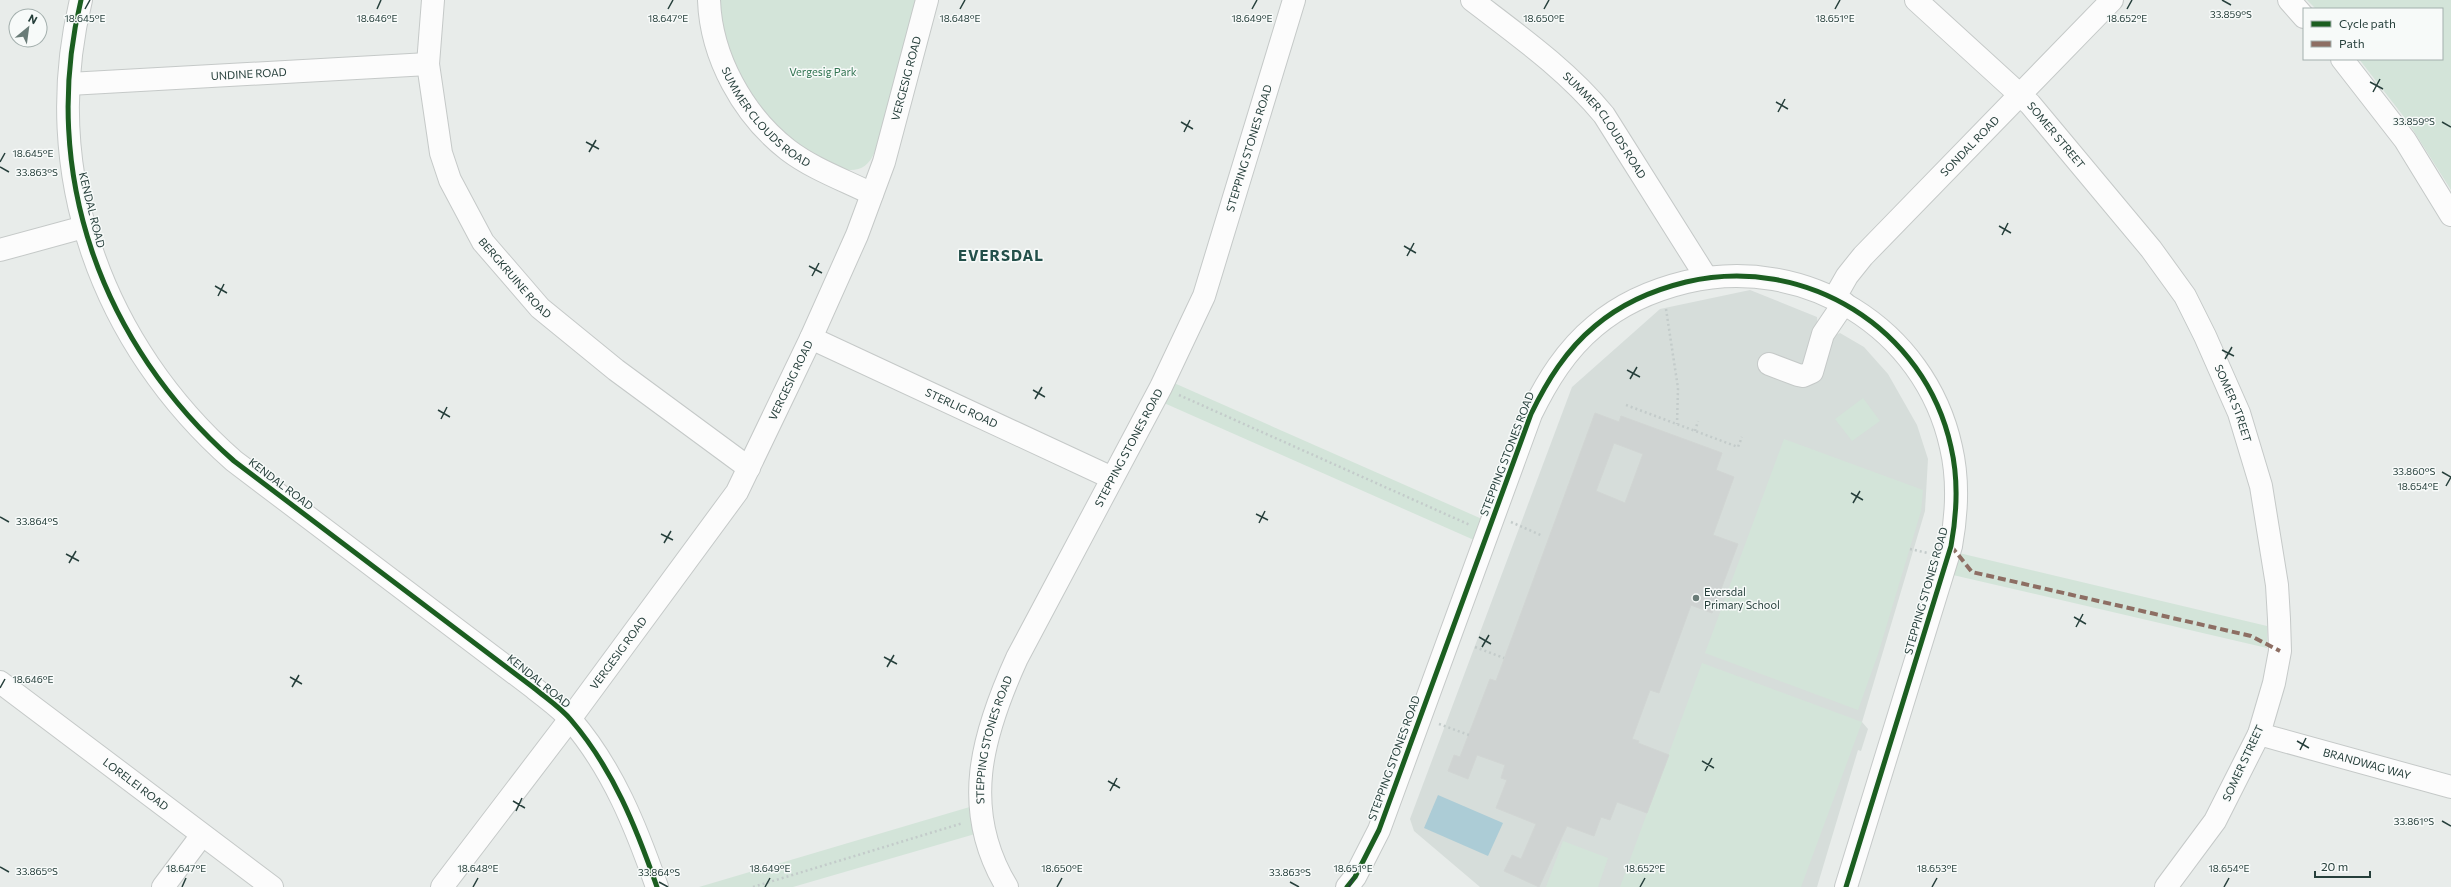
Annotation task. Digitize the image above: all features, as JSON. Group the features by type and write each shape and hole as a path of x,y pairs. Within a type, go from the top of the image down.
{"street":[{"name":"KENDAL ROAD","path":"81,0 75,25 69,84 68,138 73,176 84,227 107,291 129,336 167,392 211,441 234,461 534,688 570,719 613,779 627,807 657,887"},
{"name":"BERGKRUINE ROAD","path":"433,0 428,64 440,153 450,180 483,242 540,308 616,370 749,468"},
{"name":"SUMMER CLOUDS ROAD","path":"709,0 714,37 725,70 744,101 766,129 788,150 818,168 872,194"},
{"name":"VERGESIG ROAD","path":"442,887 570,719 722,515 749,468 811,338 857,235 884,162 927,0"},
{"name":"STEPPING STONES ROAD","path":"1007,887 992,855 981,817 979,792 981,764 999,697 1017,658 1161,387 1204,296 1294,0"},
{"name":"SUMMER CLOUDS ROAD","path":"1472,0 1558,67 1593,101 1604,115 1706,277"},
{"name":"SOMER STREET","path":"1916,0 2018,95 2030,104 2151,248 2185,296 2205,336 2239,413 2261,486 2277,585 2279,658 2274,683 2259,734 2215,821 2166,887"},
{"name":"SONDAL ROAD","path":"1769,364 1803,376 1812,372 1823,334 1840,300 1847,276 1863,256 2112,0"},
{"path":"2289,0 2303,15"},
{"path":"2343,60 2405,140 2451,215"},
{"name":"UNDINE ROAD","path":"69,84 428,64"},
{"path":"0,250 84,227"},
{"name":"STEPPING STONES ROAD","path":"1347,887 1355,877 1379,830 1531,414 1544,386 1563,359 1595,326 1623,306 1663,288 1706,277 1753,276 1793,283 1840,300 1896,344 1914,366 1932,395 1951,447 1957,502 1948,557 1846,887"},
{"name":"STERLIG ROAD","path":"811,338 1112,478"},
{"name":"LORELEI ROAD","path":"0,682 272,887"},
{"name":"BRANDWAG WAY","path":"2259,734 2451,787"},
{"path":"163,887 202,835"}],"path":[{"path":"1663,288 1678,388 1677,424"},
{"path":"1161,387 1476,527"},
{"path":"1626,405 1738,446 1742,437"},
{"path":"1695,431 1698,421"},
{"path":"1509,521 1543,536"},
{"path":"1910,549 1925,552"},
{"path":"1475,646 1504,658"},
{"path":"1420,717 1469,735"},
{"path":"754,887 981,817"}],"shaded area":[{"name":"Eversdal Primary School","path":"1750,290 1817,317 1818,332 1829,338 1840,333 1864,347 1888,374 1917,425 1928,459 1925,511 1862,722 1868,729 1861,751 1858,750 1817,887 1480,887 1414,831 1410,819 1572,387 1660,309"}],"green space":[{"name":"Vergesig Park","path":"719,0 917,0 875,151 864,166 849,170 830,165 810,153 790,138 758,105 743,81 733,59 725,36"},
{"path":"2307,0 2451,0 2451,190 2408,122 2360,60 2443,60 2443,8 2315,8"},
{"path":"1174,383 1482,519 1474,540 1164,403"},
{"path":"1863,398 1880,421 1852,441 1835,419"},
{"path":"1784,439 1923,490 1921,511 1878,654 1858,710 1705,653"},
{"path":"1959,553 2267,626 2267,648 1953,575"},
{"path":"1702,663 1862,722 1801,887 1620,887"},
{"path":"973,806 975,834 793,887 699,887"},
{"path":"1563,841 1608,858 1598,887 1546,887"}],"water":[{"path":"1438,795 1503,823 1488,856 1424,828"}],"building":[{"path":"1595,413 1619,422 1621,416 1722,453 1716,470 1734,477 1713,535 1738,544 1712,613 1691,605 1659,693 1650,690 1632,739 1639,741 1638,743 1669,755 1647,813 1617,802 1610,820 1601,817 1594,836 1567,826 1539,887 1504,871 1512,855 1521,859 1536,824 1496,808 1507,780 1501,778 1505,765 1477,755 1468,779 1448,771 1454,755 1460,757 1490,679 1496,681","holes":["1614,443 1643,454 1625,503 1596,491"]}],"marked path":[{"path":"1951,546 1972,572 2251,636 2280,651"}],"cycle path":[{"path":"81,0 70,65 69,129 76,191 92,252 117,310 148,364 188,415 234,461 534,688 567,716 599,758 622,799 641,842 657,887"},
{"path":"1347,887 1355,877 1379,830 1531,414 1551,378 1575,345 1595,326 1616,311 1638,299 1674,285 1730,276 1774,279 1815,291 1853,309 1887,335 1915,367 1937,405 1954,460 1956,497 1955,521 1951,546 1846,887"}],"place":[{"name":"Eversdal Primary School","path":"1696,598"}],"district":[{"name":"EVERSDAL","path":"1001,256"}]}
